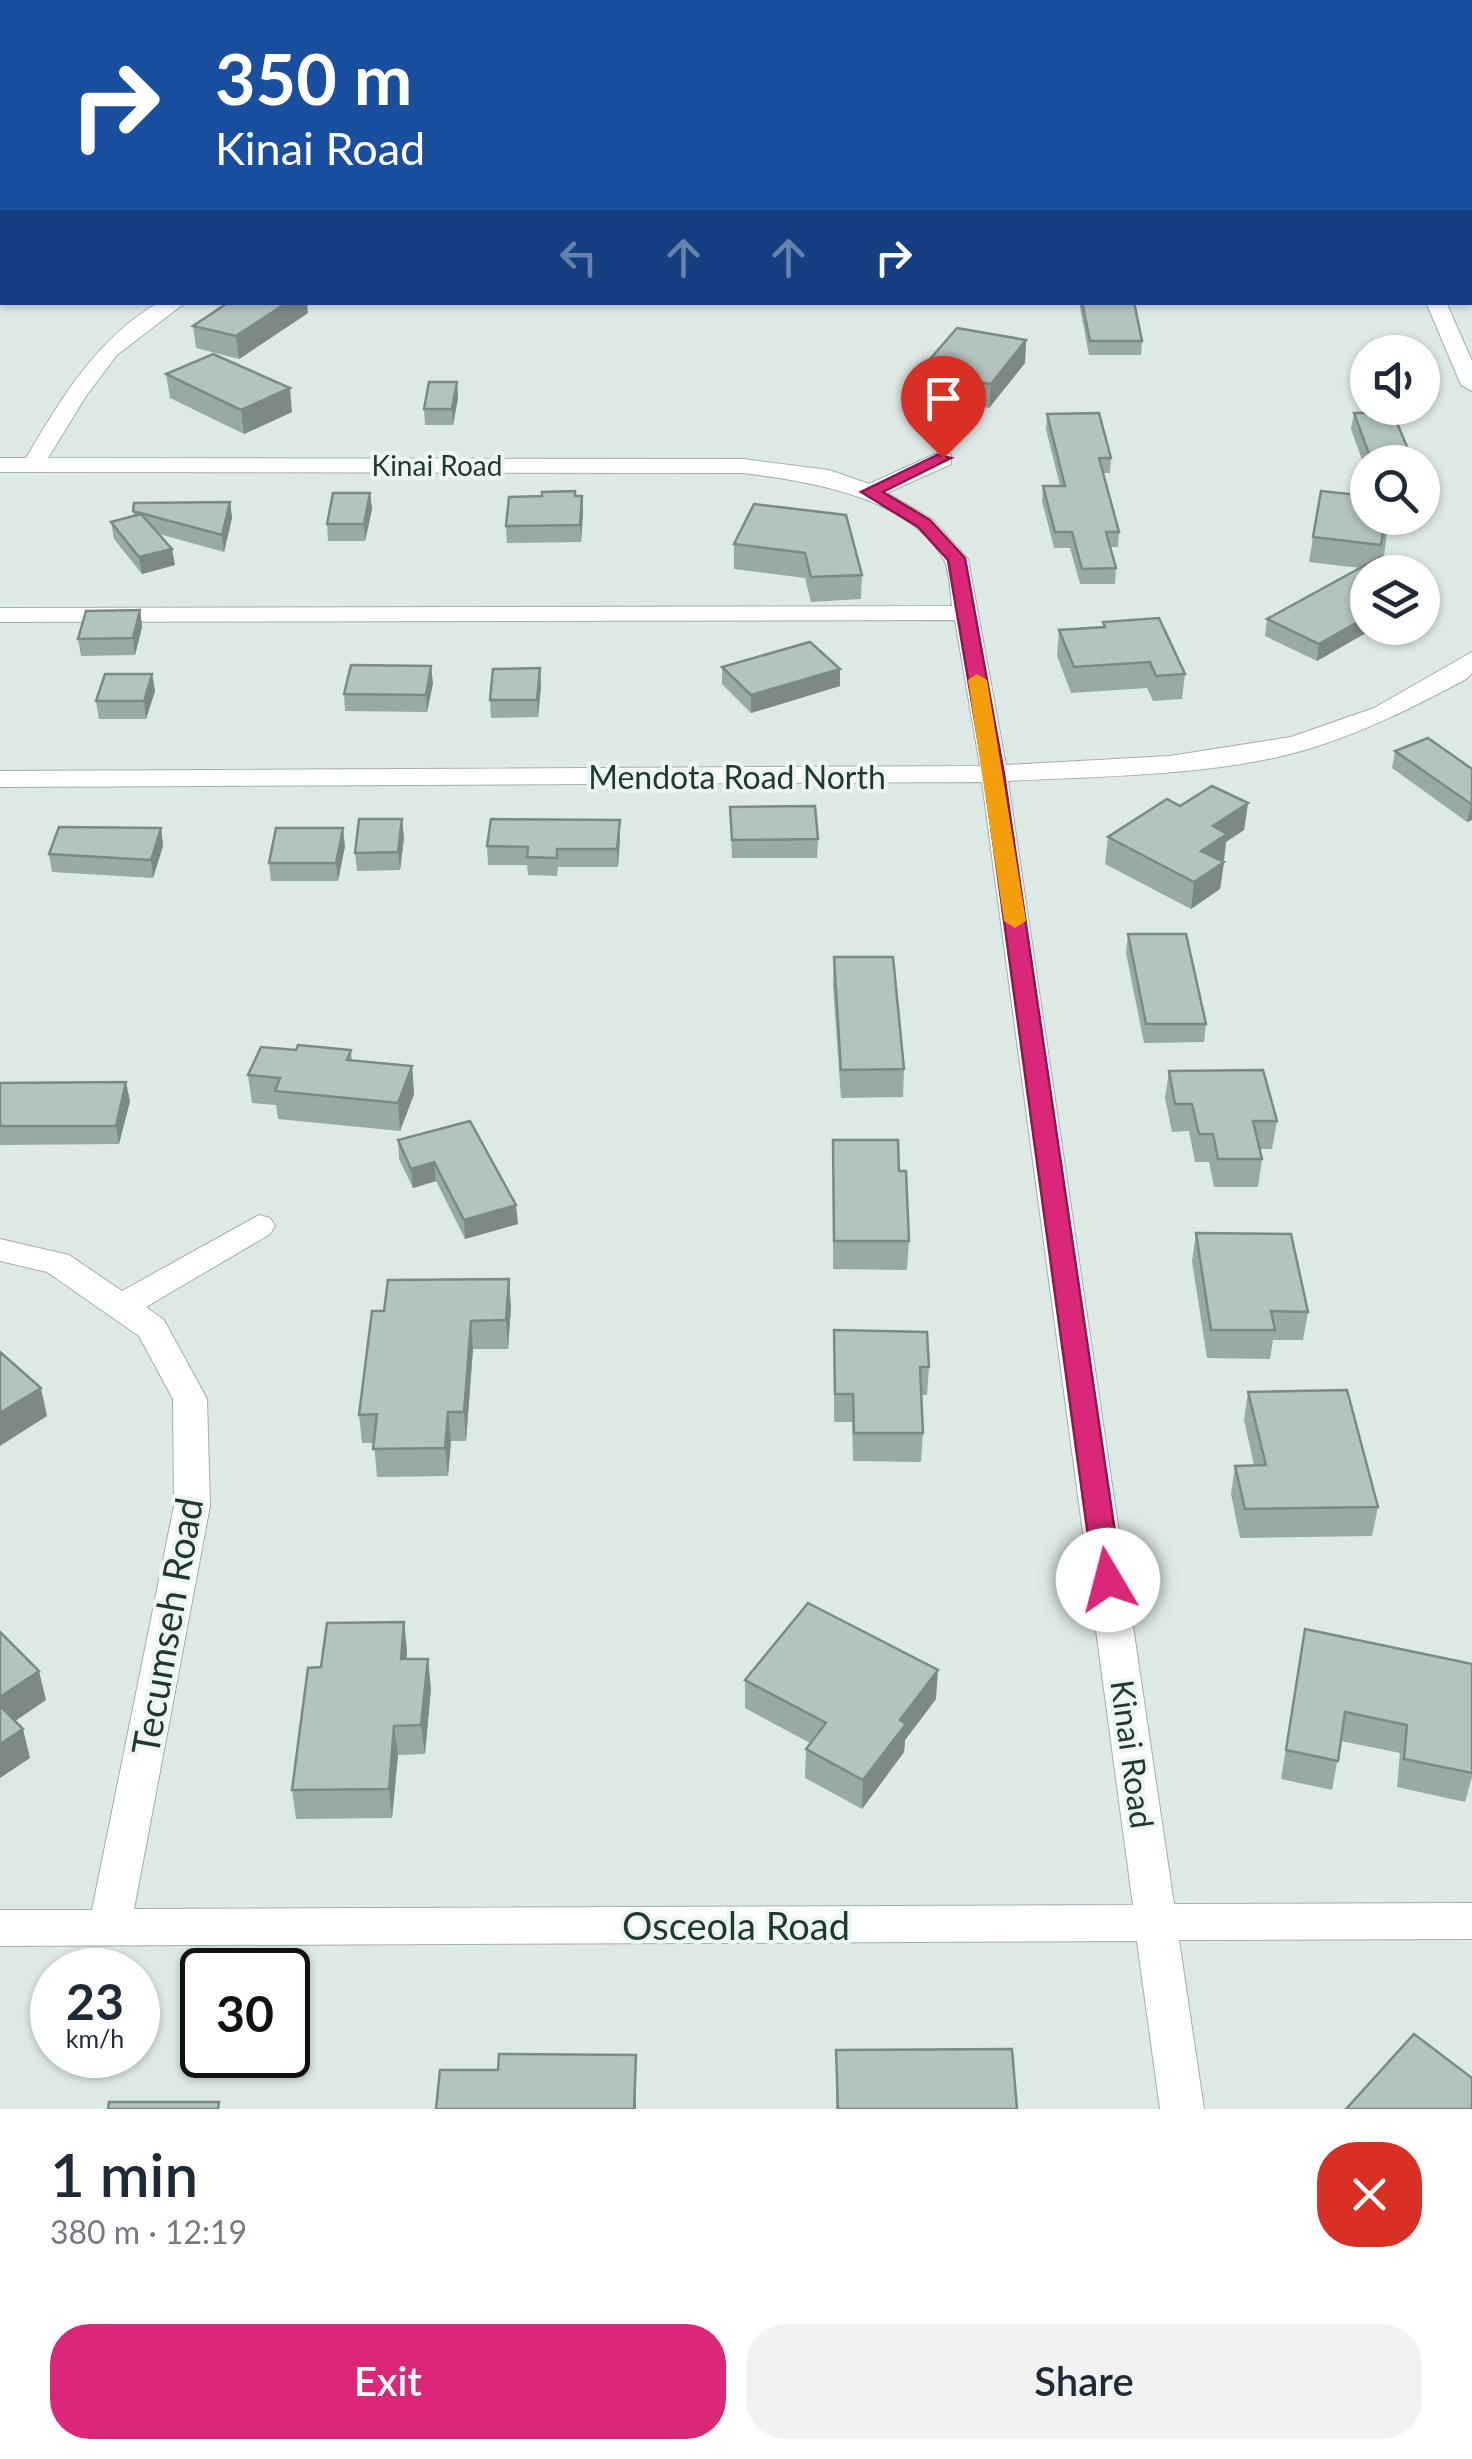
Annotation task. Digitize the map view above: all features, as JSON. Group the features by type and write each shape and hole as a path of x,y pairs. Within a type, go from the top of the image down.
{"street":[{"path":"34,465 85,376 157,311 170,305"},
{"path":"1437,305 1472,384"},
{"path":"870,492 943,458"},
{"name":"Kinai Road","path":"0,465 743,466 829,478 870,492 924,524 956,558 994,774 1182,2109"},
{"path":"0,615 966,612"},
{"name":"Mendota Road North","path":"0,779 994,774 1170,764 1296,744 1383,712 1467,672"},
{"path":"121,1307 259,1226"},
{"name":"Tecumseh Road","path":"0,1250 56,1262 152,1328 190,1399 192,1506 110,1925"},
{"name":"Osceola Road","path":"0,1928 1472,1921"}],"building":[{"path":"224,305 283,305 236,336 193,326"},
{"path":"1083,305 1135,305 1142,341 1090,341"},
{"path":"957,328 1026,340 991,384 953,378 958,371 925,365"},
{"path":"213,354 290,388 241,410 166,374"},
{"path":"429,382 457,382 452,409 424,409"},
{"path":"1099,413 1111,458 1099,458 1119,532 1106,532 1116,568 1082,569 1072,532 1055,532 1043,486 1065,486 1047,414"},
{"path":"1358,425 1398,425 1406,445 1366,445"},
{"path":"575,491 575,496 582,496 580,525 506,526 509,497"},
{"path":"1321,491 1350,494 1350,535 1382,535 1381,545 1313,537"},
{"path":"333,493 370,493 364,524 327,524"},
{"path":"230,502 222,535 133,511 134,503"},
{"path":"754,504 846,515 862,575 811,577 805,553 734,544"},
{"path":"141,514 172,549 139,557 111,522"},
{"path":"1350,573 1350,626 1319,644 1267,619"},
{"path":"140,610 133,638 78,639 86,611"},
{"path":"1159,618 1185,674 1156,676 1150,662 1074,667 1059,630 1105,627 1103,622"},
{"path":"810,642 840,669 751,695 722,667"},
{"path":"351,665 431,666 426,695 344,694"},
{"path":"540,668 537,700 490,700 493,669"},
{"path":"105,674 152,674 144,701 96,701"},
{"path":"1428,738 1472,769 1471,804 1395,751"},
{"path":"1212,786 1248,803 1213,826 1227,834 1201,851 1224,862 1194,882 1108,837 1167,799 1180,806"},
{"path":"815,806 818,839 732,840 730,807"},
{"path":"359,819 402,819 398,852 355,853"},
{"path":"491,819 620,820 617,849 557,849 557,858 527,857 528,847 487,846"},
{"path":"59,827 161,828 151,860 49,854"},
{"path":"276,828 343,828 336,863 269,863"},
{"path":"1128,934 1186,934 1206,1024 1146,1024"},
{"path":"834,957 893,957 904,1069 841,1070"},
{"path":"298,1045 351,1050 347,1060 412,1066 398,1103 275,1091 280,1078 248,1075 261,1047 296,1050"},
{"path":"1263,1070 1277,1121 1253,1121 1262,1159 1218,1159 1213,1134 1199,1134 1192,1104 1175,1104 1169,1071"},
{"path":"126,1082 116,1126 0,1126 0,1083"},
{"path":"470,1121 516,1205 464,1220 434,1162 411,1169 398,1140"},
{"path":"833,1140 898,1140 899,1171 906,1171 909,1241 834,1241"},
{"path":"1196,1233 1291,1234 1308,1312 1271,1311 1275,1330 1211,1330"},
{"path":"509,1279 506,1320 471,1321 464,1412 448,1412 445,1448 373,1449 377,1414 359,1415 372,1311 384,1311 388,1280"},
{"path":"834,1330 927,1332 929,1367 920,1367 923,1433 854,1433 853,1394 835,1394"},
{"path":"0,1352 41,1388 0,1413"},
{"path":"1347,1390 1378,1507 1245,1509 1235,1466 1266,1465 1248,1392"},
{"path":"808,1603 938,1670 900,1720 906,1724 863,1780 806,1749 826,1723 745,1680"},
{"path":"404,1622 401,1659 428,1659 421,1725 394,1726 389,1789 292,1790 308,1668 321,1667 327,1623"},
{"path":"1305,1629 1472,1664 1472,1773 1404,1759 1407,1725 1345,1712 1338,1761 1286,1750"},
{"path":"0,1632 39,1671 0,1697"},
{"path":"0,1706 23,1729 0,1744"},
{"path":"1414,2034 1472,2078 1472,2109 1346,2109"},
{"path":"1012,2049 1017,2109 838,2109 836,2050"},
{"path":"499,2054 636,2055 634,2109 436,2109 440,2070 498,2070"},
{"path":"109,2102 219,2102 218,2109 108,2109"}],"slow traffic":[{"path":"977,680 1015,921"}],"route":[{"path":"943,458 870,492 924,524 956,558 994,774 1108,1580"}]}
